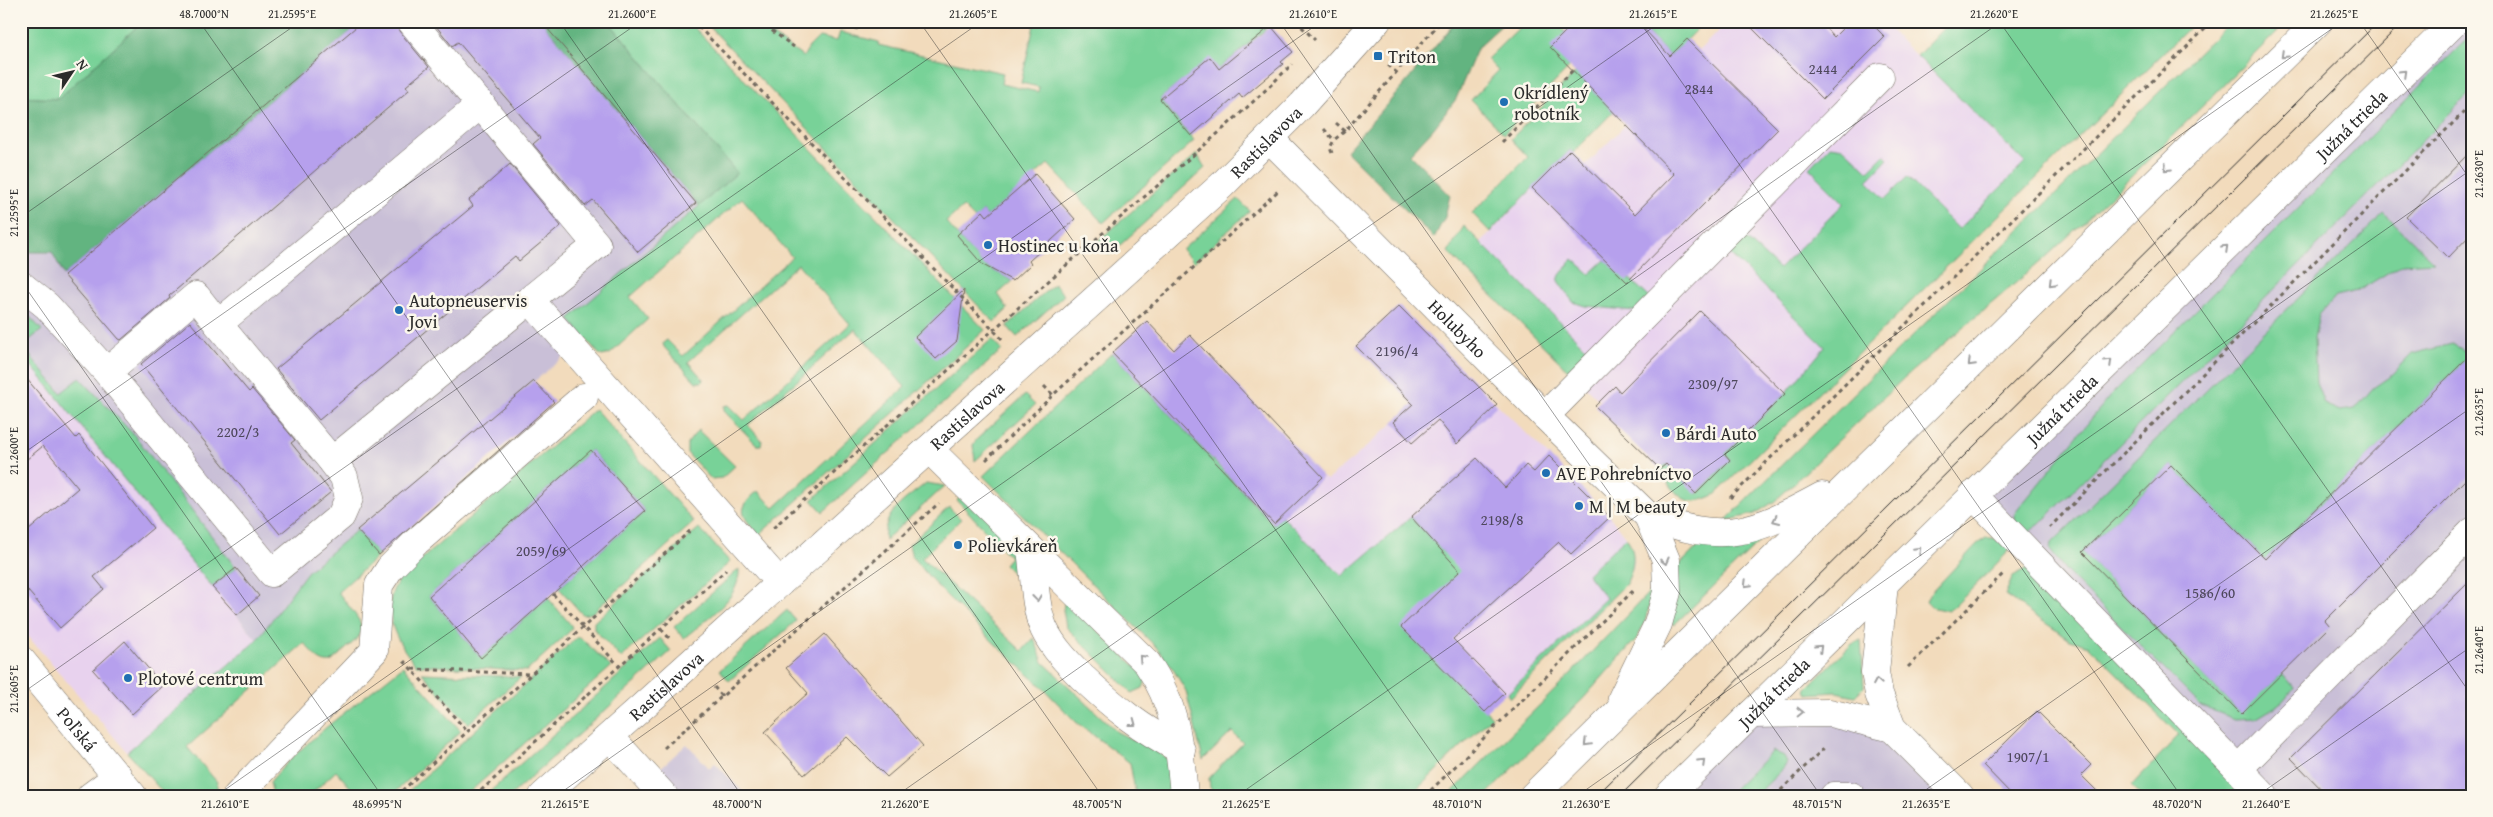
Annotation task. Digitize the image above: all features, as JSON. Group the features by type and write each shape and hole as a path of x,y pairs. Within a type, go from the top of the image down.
{"street":[{"path":"332,461 597,245 411,21"},
{"name":"Rastislavova","path":"543,796 1221,186 1302,105 1377,21"},
{"path":"1533,796 2319,21"},
{"name":"Južná trieda","path":"1668,796 2456,21"},
{"path":"1545,416 1880,77"},
{"path":"218,324 481,104"},
{"name":"Holubyho","path":"1269,138 1545,416 1648,516"},
{"path":"21,286 47,306 107,372 272,573 342,516 349,498 344,477 196,296 107,372"},
{"path":"530,300 780,583"},
{"path":"237,796 374,651 379,585 390,568 416,542 584,397"},
{"path":"929,449 1147,663 1164,690 1180,750 1184,796"},
{"path":"1648,516 1683,528 1711,532 1736,532 1768,524 1850,482"},
{"path":"1972,495 2264,796"},
{"path":"1612,717 1658,624 1667,592 1666,560 1648,516"},
{"path":"2238,770 2472,532"},
{"path":"1032,550 1040,617 1051,643 1064,659 1116,710 1142,729 1180,750"},
{"path":"1884,584 1875,672 1879,694 1892,728 1960,796"},
{"name":"Poľská","path":"21,660 126,786"},
{"path":"1751,714 1830,713 1855,717 1892,728"},
{"path":"610,737 664,796"},
{"path":"92,796 126,786"},
{"path":"1834,796 1851,796"}],"path":[{"path":"693,21 993,330"},
{"path":"759,21 794,47"},
{"path":"856,30 858,21"},
{"path":"1296,21 1315,40"},
{"path":"1334,158 1330,148 1334,140 1345,131 1441,21"},
{"path":"1726,501 2213,21"},
{"path":"1308,47 1322,34"},
{"path":"476,796 993,330 1196,151 1255,102 1296,60"},
{"path":"1388,65 1397,73"},
{"path":"1502,142 1573,70"},
{"path":"1879,694 2027,550 2472,104"},
{"path":"1336,123 1345,131"},
{"path":"396,796 697,524"},
{"path":"1425,796 1634,590"},
{"path":"553,594 619,666"},
{"path":"375,627 467,731"},
{"path":"412,669 530,674"},
{"path":"1775,796 1855,717"}],"shaded area":[{"path":"143,21 608,21 750,189 555,364 307,572 257,640 21,353 21,97 58,99"},
{"path":"1728,21 1881,21 2025,163 1696,494 1665,464 1660,469 1595,406 1600,401 1460,264 1570,150 1586,165"},
{"path":"2456,21 2472,21 2472,796 2264,796 1973,495"},
{"path":"21,353 257,640 127,752 21,628"},
{"path":"1458,365 1610,517 1630,543 1634,559 1633,568 1626,584 1510,698 1505,693 1485,712 1402,627 1342,576 1282,516 1323,477 1327,480 1354,458"},
{"path":"1751,714 1855,717 1959,796 1668,796"},
{"path":"687,744 709,768 715,763 747,796 629,796"}],"green space":[{"path":"21,21 143,21 58,99 21,97"},
{"path":"143,21 363,21 64,275 52,252 21,252 21,97 58,99"},
{"path":"541,21 608,21 737,173 699,206"},
{"path":"608,21 688,21 985,330 759,535 745,517 744,508 751,497 758,491 774,508 905,387 855,329 748,425 762,441 761,445 757,445 724,411 724,406 729,405 744,420 850,324 798,264 688,362 703,379 702,382 696,382 664,347 663,343 667,340 683,356 792,257 742,198 630,297 648,319 610,354 602,356 599,354 569,319 737,173"},
{"path":"704,21 752,21 803,57 809,47 819,37 837,41 840,32 879,42 878,45 1003,73 1001,84 1038,92 1039,87 1021,83 1035,21 1260,21 1266,29 1219,69 1210,58 1160,99 1194,141 1103,223 1048,164 987,216 983,211 975,219 963,207 946,222 983,265 1013,281 998,294 1008,309 994,322"},
{"path":"1456,21 1506,21 1478,47 1456,99 1434,128 1410,154 1450,195 1445,217 1434,238 1346,151 1404,85"},
{"path":"1526,21 1555,21 1565,32 1570,67 1504,134 1471,100 1498,71 1487,59"},
{"path":"1636,21 1705,21 1670,56"},
{"path":"1950,21 2196,21 1716,494 1696,501 1682,498 1676,493 1660,469 1666,464 1697,494 1730,460 1725,454 1785,394 1825,347 1729,253 1744,237 1779,269 1844,203 1809,168 1830,146 1844,148 1868,171 1884,155 1888,159 1867,181 1885,199 1907,177 1959,229 2025,163 1917,56"},
{"path":"2231,21 2288,21 2127,181 2045,258 1905,377 1775,501 1755,514 1725,521"},
{"path":"2472,34 2472,91 2040,524 2030,531 2025,531 2015,521 2015,513 2110,396"},
{"path":"1576,72 1614,111 1573,153 1570,150 1490,232 1472,213 1528,157 1511,139"},
{"path":"1197,154 1205,168 1109,255 1097,242"},
{"path":"1238,199 1250,211 1194,262 1182,250"},
{"path":"2384,213 2434,262 2402,264 2358,291 2336,296 2319,315 2314,338 2316,382 2324,404 2340,411 2355,409 2373,388 2392,375 2412,354 2452,344 2471,354 2265,559 2171,465 2082,552 2240,713 2282,674 2294,688 2280,704 2257,718 2235,719 2201,706 2067,572 2050,550 2051,544"},
{"path":"1464,226 1589,351 1589,356 1575,377 1448,252"},
{"path":"1573,259 1590,274 1605,260 1630,279 1651,299 1634,311 1586,306 1573,302 1558,281 1560,275"},
{"path":"1054,284 1064,295 1017,337 1007,326"},
{"path":"21,308 42,330 22,346 61,393 80,378 136,437 236,568 212,587 21,353"},
{"path":"992,339 1002,350 823,512 812,500"},
{"path":"1112,353 1273,524 1282,516 1342,576 1411,517 1444,553 1478,555 1402,627 1492,717 1410,796 1217,795 1210,788 1209,778 1243,743 1232,732 1203,760 1186,691 1173,669 1157,648 983,476"},
{"path":"1025,395 1035,405 975,461 973,445 976,440"},
{"path":"595,409 694,522 592,613 583,615 559,588 645,511 591,450 429,596 481,658 548,598 571,625 572,628 569,632 527,671 416,665 401,645 390,611 394,588 401,577"},
{"path":"698,430 735,466 722,478 711,479 687,453 687,444"},
{"path":"926,483 945,486 885,540 885,530 891,514 903,501"},
{"path":"964,493 1019,547 1031,592 1004,564 1010,557 957,500"},
{"path":"949,507 961,519 922,558 1022,651 1034,638 1043,662 1117,732 1160,753 1169,761 1174,790 1168,791 1165,796 1136,796 1130,763 1076,722 939,588 912,557 909,545"},
{"path":"699,528 730,562 621,658 594,629 594,622"},
{"path":"357,530 379,555 338,592 361,624 362,630 359,636 331,662 319,659 304,643 187,747 217,782 217,796 166,796 127,752 257,640 307,572"},
{"path":"1626,537 1632,548 1633,560 1626,584 1510,698 1507,694 1606,598 1587,574"},
{"path":"1754,537 1759,542 1674,625 1671,621 1677,567 1704,541"},
{"path":"1986,538 1994,538 2011,549 1955,606 1948,611 1931,607 1926,602 1929,595 1977,544"},
{"path":"2030,567 2248,796 2141,796 2131,786 2179,735 2089,646 2070,640 2005,595 2013,576"},
{"path":"739,569 738,580 728,599 684,638 674,627"},
{"path":"1655,586 1645,621 1638,637 1582,700 1485,796 1448,796 1562,683"},
{"path":"1065,599 1147,678 1143,688 1132,693 1066,627 1063,610"},
{"path":"787,610 796,621 729,681 720,670"},
{"path":"580,637 611,667 465,796 403,796 576,638"},
{"path":"660,638 671,651 510,796 485,796"},
{"path":"1861,640 1864,687 1855,696 1836,692 1808,694 1806,690 1808,687 1852,644"},
{"path":"403,666 461,731 391,796 358,796 336,771 309,796 276,796 272,791 270,782 299,751"},
{"path":"422,673 521,677 468,724"},
{"path":"1773,751 1784,756 1787,762 1784,768 1755,796 1727,796"}],"building":[{"path":"363,21 396,21 399,31 429,67 406,86 409,90 169,296 170,298 121,340 119,339 64,275"},
{"path":"432,21 541,21 696,203 638,252 593,200 585,206 533,144 540,138 458,42 452,46"},
{"path":"1576,21 1636,21 1670,56 1687,39 1778,129 1627,282 1532,188 1570,150 1635,214 1674,174 1550,47"},
{"path":"1745,21 1819,21 1834,37 1850,21 1869,21 1885,37 1823,99"},
{"path":"1271,26 1293,52 1281,62 1283,64 1242,98 1239,94 1191,136 1160,99 1210,57 1219,69"},
{"path":"2472,150 2472,233 2448,258 2406,217"},
{"path":"510,164 561,226 519,261 515,256 319,420 276,369 473,206 469,200"},
{"path":"1035,174 1075,219 1029,261 1031,264 1013,281 983,265 957,235 983,211 987,216"},
{"path":"964,290 957,341 936,359 915,337"},
{"path":"1399,306 1497,405 1457,444 1438,420 1412,443 1393,422 1413,404 1356,346"},
{"path":"1700,311 1785,394 1725,454 1730,460 1696,494 1666,464 1660,469 1595,406 1615,386 1620,392"},
{"path":"1147,321 1174,350 1190,335 1323,477 1274,524 1112,353"},
{"path":"190,322 249,392 252,389 295,440 291,443 331,492 280,534 141,364"},
{"path":"2472,353 2472,473 2325,620 2330,626 2241,714 2082,552 2171,465 2265,559"},
{"path":"21,372 76,438 79,435 153,528 94,577 104,589 60,628 21,583 21,537 78,488 43,446 21,464"},
{"path":"534,381 554,402 379,555 357,530"},
{"path":"591,450 645,511 481,658 429,596"},
{"path":"1549,456 1610,517 1571,554 1559,542 1453,639 1505,693 1485,712 1401,627 1460,571 1411,517 1477,458 1505,488 1526,465 1534,472"},
{"path":"236,568 259,596 237,615 212,587"},
{"path":"2472,579 2472,796 2328,796 2291,758"},
{"path":"825,634 923,746 887,777 847,737 804,775 765,732 808,693 786,668"},
{"name":"Plotové centrum","path":"125,641 163,686 132,714 93,670"},
{"path":"2037,711 2091,765 2081,775 2102,796 2013,796 1983,765"}],"tram line":[{"path":"1596,796 2379,21"},
{"path":"1620,796 2404,21"}],"place":[{"name":"Triton","path":"1378,56"},
{"name":"Okrídlený robotník","path":"1504,102"},
{"name":"Hostinec u koňa","path":"988,245"},
{"name":"Autopneuservis Jovi","path":"399,310"},
{"name":"Bárdi Auto","path":"1666,433"},
{"name":"AVE Pohrebníctvo","path":"1546,473"},
{"name":"M | M beauty","path":"1579,506"},
{"name":"Polievkáreň","path":"958,545"},
{"name":"Plotové centrum","path":"128,678"}]}
